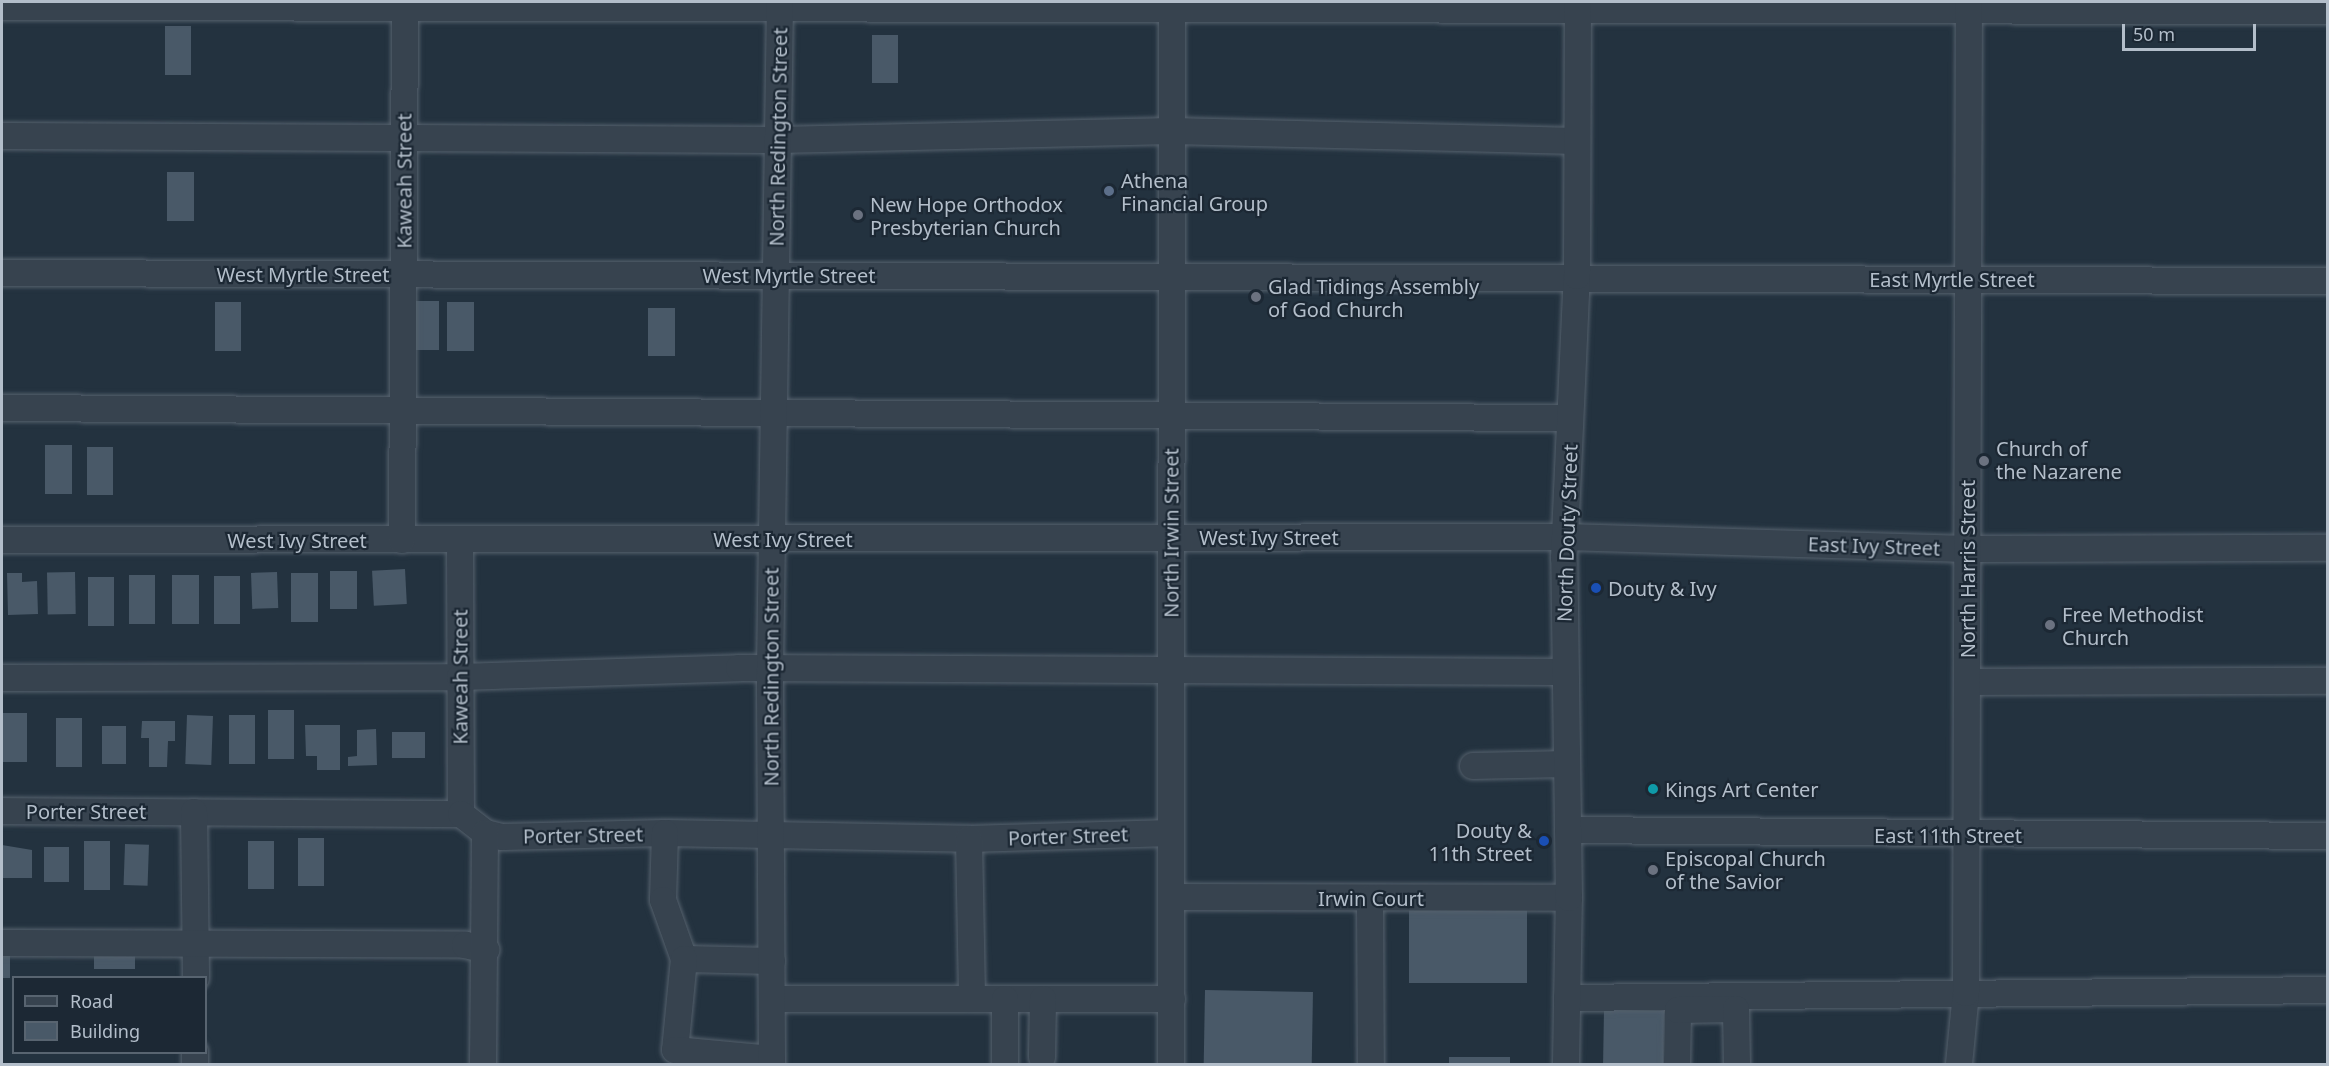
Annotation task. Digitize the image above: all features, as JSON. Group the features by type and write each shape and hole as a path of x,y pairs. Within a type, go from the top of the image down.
{"street":[{"path":"2,8 405,5 1969,5 2328,11"},
{"name":"Kaweah Street","path":"402,540 405,5"},
{"name":"North Redington Street","path":"772,1062 770,669 780,5"},
{"name":"North Irwin Street","path":"1171,1065 1172,5"},
{"name":"North Harris Street","path":"1959,1065 1966,993 1969,5"},
{"name":"North Douty Street","path":"1566,1065 1569,898 1564,672 1565,537 1577,276 1578,6"},
{"path":"2,136 778,140 1172,131 1577,141"},
{"name":"West Myrtle Street","path":"2,273 1577,276"},
{"name":"East Myrtle Street","path":"1577,276 2328,281"},
{"path":"2,408 1570,418"},
{"name":"East Ivy Street","path":"1565,537 1967,549 2328,548"},
{"name":"West Ivy Street","path":"2,540 1565,537"},
{"name":"Kaweah Street","path":"460,539 462,814"},
{"path":"2,678 460,678 770,669 1171,673 1564,672"},
{"path":"1967,682 2328,681"},
{"path":"1473,766 1566,764"},
{"name":"Porter Street","path":"2,811 462,814"},
{"path":"194,812 196,976"},
{"path":"462,814 485,833 486,950 483,1065"},
{"name":"East 11th Street","path":"1568,830 1966,835 2328,836"},
{"name":"Porter Street","path":"485,833 503,837 665,833 969,839 1171,833"},
{"path":"665,833 663,900 684,959 675,1050 772,1062"},
{"path":"969,839 972,999"},
{"name":"Irwin Court","path":"1172,897 1569,898"},
{"path":"1370,898 1371,1065"},
{"path":"2,943 465,945 486,950"},
{"path":"684,959 772,961"},
{"path":"1567,998 2328,990"},
{"path":"772,999 1172,999"},
{"path":"1005,999 1005,1065"},
{"path":"1042,1057 1043,999"},
{"path":"1677,1065 1678,1010 1736,1009 1737,1065"}],"building":[{"path":"165,26 191,26 191,75 165,75"},
{"path":"872,35 898,35 898,83 872,83"},
{"path":"167,172 194,172 194,221 167,221"},
{"path":"413,301 439,301 439,350 413,350"},
{"path":"215,302 241,302 241,351 215,351"},
{"path":"447,302 474,302 474,351 447,351"},
{"path":"648,308 675,308 675,356 648,356"},
{"path":"45,445 72,445 72,494 45,494"},
{"path":"87,447 113,447 113,495 87,495"},
{"path":"405,569 407,604 374,606 372,571"},
{"path":"330,571 357,571 357,609 330,609"},
{"path":"47,572 75,572 76,614 48,614"},
{"path":"277,572 278,608 252,609 251,573"},
{"path":"7,573 22,573 22,582 37,581 38,614 8,615"},
{"path":"291,573 318,573 318,622 291,622"},
{"path":"129,575 155,575 155,624 129,624"},
{"path":"172,575 199,575 199,624 172,624"},
{"path":"214,576 240,576 240,624 214,624"},
{"path":"88,577 114,577 114,626 88,626"},
{"path":"268,710 294,710 294,759 268,759"},
{"path":"2,713 27,713 27,762 2,762"},
{"path":"187,715 213,716 211,765 185,764"},
{"path":"229,715 255,715 255,764 229,764"},
{"path":"56,718 82,718 82,767 56,767"},
{"path":"142,721 175,721 175,741 168,741 167,767 149,767 149,738 141,738"},
{"path":"305,725 340,725 340,770 317,770 317,756 306,756"},
{"path":"102,726 126,726 126,764 102,764"},
{"path":"376,729 377,765 348,766 348,757 357,756 357,730"},
{"path":"392,732 425,732 425,758 392,758"},
{"path":"298,838 324,838 324,886 298,886"},
{"path":"84,841 110,841 110,890 84,890"},
{"path":"248,841 274,841 274,889 248,889"},
{"path":"125,844 149,845 148,886 124,885"},
{"path":"2,845 32,850 32,878 2,878"},
{"path":"44,847 69,847 69,882 44,882"},
{"path":"1409,909 1527,909 1527,983 1409,983"},
{"path":"2,945 10,945 10,978 2,978"},
{"path":"94,949 135,949 135,969 94,969"},
{"path":"1205,990 1313,992 1312,1064 1204,1064"},
{"path":"1604,1010 1664,1011 1663,1064 1603,1064"},
{"path":"1449,1057 1510,1057 1510,1064 1449,1064"}],"place":[{"name":"Athena Financial Group","path":"1109,191"},
{"name":"New Hope Orthodox Presbyterian Church","path":"858,215"},
{"name":"Glad Tidings Assembly of God Church","path":"1256,297"},
{"name":"Church of the Nazarene","path":"1984,461"},
{"name":"Douty & Ivy","path":"1596,588"},
{"name":"Free Methodist Church","path":"2050,625"},
{"name":"Kings Art Center","path":"1653,789"},
{"name":"Douty & 11th Street","path":"1544,841"},
{"name":"Episcopal Church of the Savior","path":"1653,870"}]}
